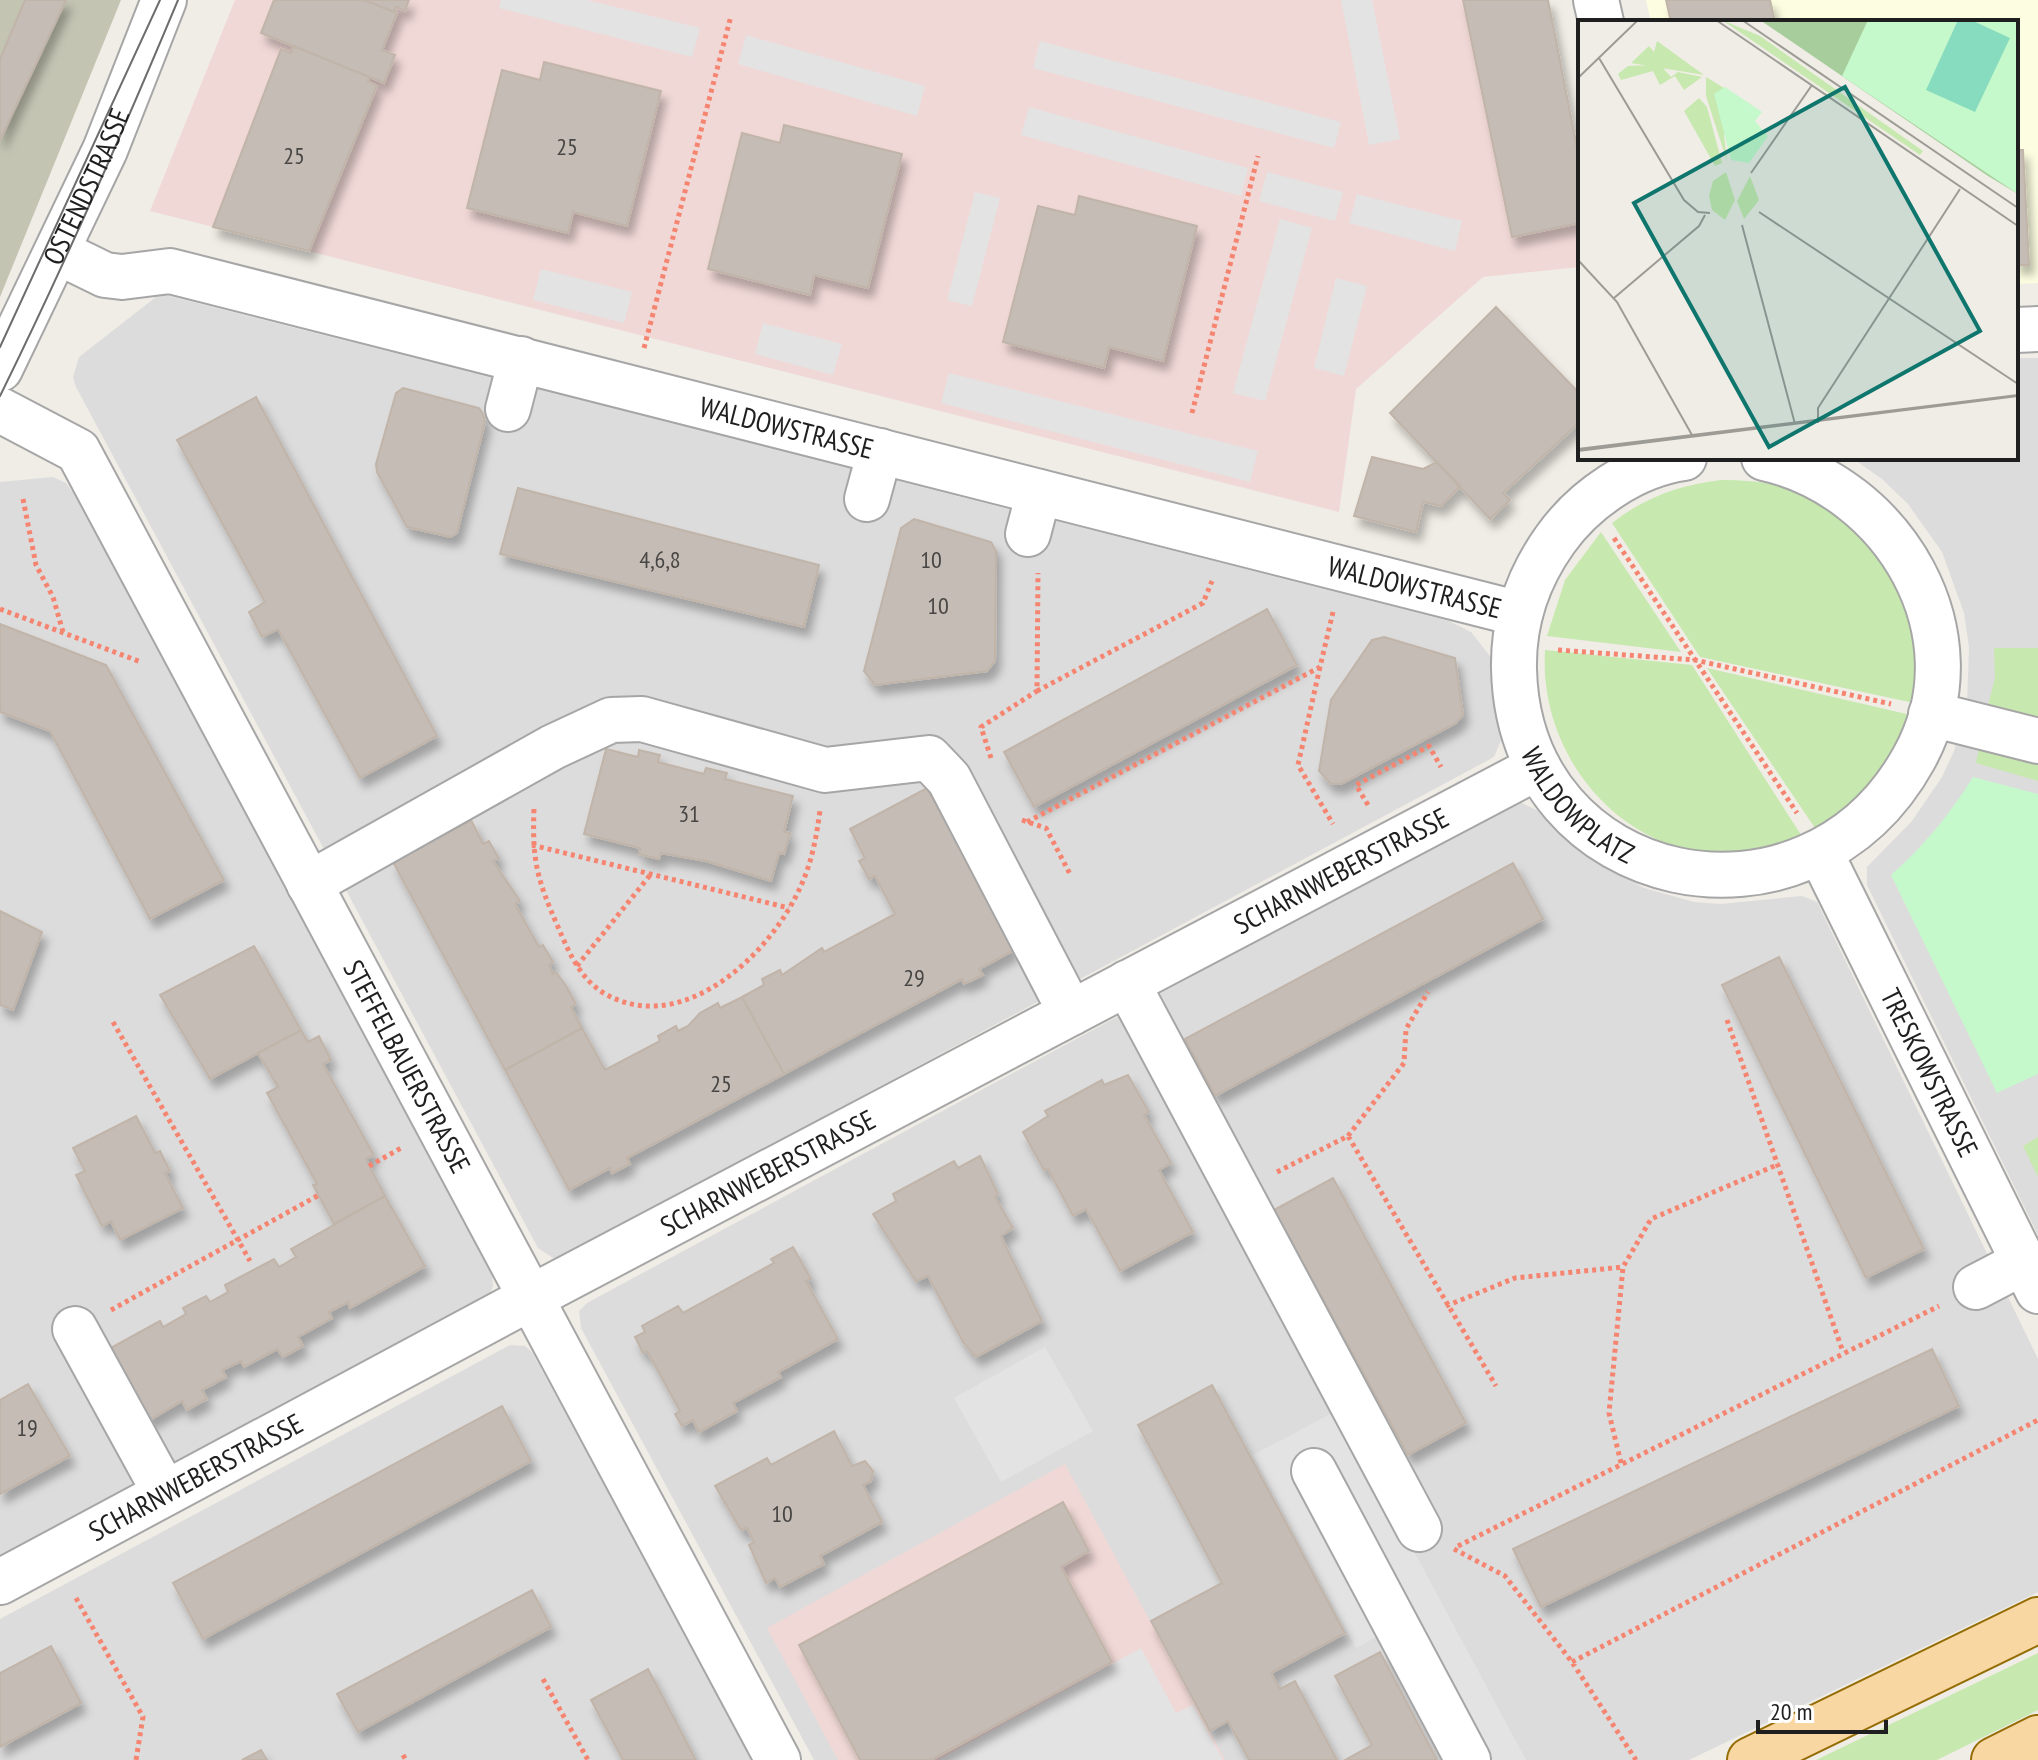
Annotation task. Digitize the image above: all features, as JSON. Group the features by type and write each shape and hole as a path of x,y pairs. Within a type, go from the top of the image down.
{"main road":[{"path":"1750,1760 2038,1620"},
{"path":"1994,1760 2038,1738"}],"street":[{"name":"OSTENDSTRASSE","path":"0,369 105,150 164,0"},
{"path":"1596,0 1601,20"},
{"name":"WALDOWSTRASSE","path":"58,252 105,275 122,277 170,271 1520,614"},
{"path":"2018,330 2038,329"},
{"path":"508,409 521,359"},
{"name":"STEFFELBAUERSTRASSE","path":"0,410 78,451 778,1760"},
{"path":"867,499 880,451"},
{"name":"WALDOWPLATZ","path":"1677,460 1617,483 1573,519 1543,556 1520,614 1514,647 1514,688 1521,724 1538,767 1570,811 1612,846 1662,868 1716,877 1770,873 1821,854 1878,812 1901,783 1919,751 1931,714 1937,677 1934,635 1925,596 1909,560 1886,528 1858,500 1825,479 1770,460"},
{"path":"1033,546 1039,492"},
{"path":"1931,714 2038,741"},
{"path":"309,884 525,761 611,720 642,719 825,770 929,758 949,779 1071,1013"},
{"name":"SCHARNWEBERSTRASSE","path":"0,1582 530,1298 1538,767"},
{"name":"TRESKOWSTRASSE","path":"1821,854 2027,1251"},
{"path":"1127,983 1238,1191 1436,1539"},
{"path":"1976,1287 2027,1251"},
{"path":"75,1329 165,1493"},
{"path":"1314,1471 1468,1760"}],"path":[{"path":"644,352 731,16"},
{"path":"1192,413 1258,156"},
{"path":"23,499 36,565 53,597 63,633"},
{"path":"1609,530 1821,854"},
{"path":"1033,546 1037,691"},
{"path":"992,761 981,727 1037,691 1203,603 1212,581"},
{"path":"0,609 146,664"},
{"path":"1333,612 1298,765 1333,824"},
{"path":"1549,649 1695,660 1931,714"},
{"path":"1026,822 1320,667"},
{"path":"1368,805 1356,785 1429,746 1441,767"},
{"path":"525,761 537,780 532,845 535,874 577,966 602,991 627,1001 657,1006 683,1002 726,979 748,960 789,908 817,841 825,770"},
{"path":"1017,816 1046,828 1071,876"},
{"path":"532,845 789,908"},
{"path":"577,966 651,874"},
{"path":"1238,1191 1348,1136 1404,1063 1406,1029 1428,992"},
{"path":"1727,1020 1843,1352"},
{"path":"113,1022 250,1261"},
{"path":"1348,1136 1496,1386"},
{"path":"369,1166 403,1147"},
{"path":"1621,1463 1609,1413 1623,1267 1651,1219 1779,1164"},
{"path":"75,1329 319,1195"},
{"path":"1446,1306 1515,1278 1623,1267"},
{"path":"1436,1539 1621,1463 1976,1287"},
{"path":"1572,1662 2038,1420"},
{"path":"1436,1539 1505,1576 1572,1662 1636,1760"},
{"path":"76,1598 143,1717 136,1760"},
{"path":"543,1679 588,1760"}],"shaded area":[{"path":"0,0 121,0 0,297"},
{"path":"235,0 1548,0 1578,153 1578,267 1483,277 1356,389 1339,512 150,211"},
{"path":"501,0 587,0 700,28 692,57 499,8"},
{"path":"1341,0 1372,0 1400,139 1369,145"},
{"path":"1646,0 2038,0 2038,283 2018,284 2018,20 1651,20"},
{"path":"746,35 925,86 917,116 738,64"},
{"path":"1040,41 1341,122 1334,148 1033,68"},
{"path":"1029,107 1248,168 1241,196 1021,135"},
{"path":"1267,172 1343,192 1335,221 1259,201"},
{"path":"975,192 1000,198 972,306 947,300"},
{"path":"1357,194 1462,221 1455,251 1349,223"},
{"path":"1280,219 1312,228 1265,401 1233,393"},
{"path":"541,269 632,292 624,323 533,300"},
{"path":"1336,278 1367,286 1344,376 1314,368"},
{"path":"165,295 1449,621 1471,632 1494,661 1496,701 1504,733 1494,757 562,1257 553,1258 538,1248 76,387 73,377 79,357 156,297"},
{"path":"763,323 842,344 833,375 755,354"},
{"path":"2018,358 2038,358 2038,1235 1867,885 1867,867 1912,821 1942,777 1954,751 1967,705 1969,647 1964,613 1942,552 1908,504 1882,479 1855,460 2018,460"},
{"path":"949,373 1258,451 1250,482 941,403"},
{"path":"53,477 66,483 75,495 492,1273 493,1285 490,1295 0,1561 0,482"},
{"path":"1517,801 1546,814 1589,857 1644,888 1694,902 1720,904 1802,896 1817,902 2038,1359 2038,1592 1689,1760 814,1760 581,1328 579,1311 587,1303"},
{"path":"510,1345 525,1346 532,1352 753,1760 0,1760 0,1619"},
{"path":"1045,1347 1093,1431 1001,1482 954,1398"},
{"path":"1338,1410 1526,1760 1448,1760 1380,1635 1356,1648 1253,1455"},
{"path":"1065,1464 1225,1760 838,1760 767,1628"},
{"path":"1141,1648 1176,1713 1193,1705 1223,1760 938,1760"}],"green space":[{"path":"1721,480 1749,481 1794,490 1817,500 1859,532 1892,574 1913,622 1917,647 1914,703 1700,657 1612,523 1637,506 1664,494"},
{"path":"1601,532 1681,652 1547,636 1565,580"},
{"path":"1994,648 2038,648 2038,719 1988,706 1995,678"},
{"path":"1545,650 1692,665 1803,838 1756,851 1706,853 1667,843 1631,825 1600,799 1576,768 1557,731 1547,692"},
{"path":"1707,668 1911,715 1909,723 1871,790 1817,831"},
{"path":"1979,748 2038,763 2038,781 1976,763"},
{"path":"1973,777 2038,794 2038,1074 1997,1093 1891,875 1936,829"},
{"path":"2038,1137 2038,1177 2023,1146"},
{"path":"2038,1653 2038,1710 1937,1760 1816,1760"}],"building":[{"path":"25,0 66,0 0,140 0,59"},
{"path":"274,0 364,0 397,13 382,50 395,55 384,83 261,33"},
{"path":"364,0 409,0 405,11 396,7 394,12"},
{"path":"1463,0 1548,0 1578,153 1578,223 1512,237"},
{"path":"1666,0 1770,0 1775,20 1671,20"},
{"path":"294,46 369,77 368,81 377,86 309,251 213,227 281,49 291,53"},
{"path":"544,62 661,91 627,226 573,212 568,233 467,208 502,70 540,80"},
{"path":"784,125 902,154 868,288 814,275 810,295 708,269 742,133 780,143"},
{"path":"2018,150 2023,150 2029,265 2018,265"},
{"path":"1079,196 1197,226 1163,361 1109,347 1104,368 1003,342 1038,206 1075,215"},
{"path":"1496,307 1578,392 1578,424 1503,493 1510,500 1490,519 1390,413"},
{"path":"403,388 479,408 483,414 485,422 457,533 451,537 407,527 377,472 376,464 396,393"},
{"path":"256,397 437,736 360,778 278,629 262,637 249,612 265,602 177,440"},
{"path":"1372,457 1423,469 1437,462 1460,486 1441,506 1423,502 1416,532 1354,516"},
{"path":"518,488 819,565 804,627 500,554"},
{"path":"914,519 991,542 996,551 995,661 987,671 875,685 864,671 901,528"},
{"path":"1267,609 1297,665 1034,807 1004,752"},
{"path":"0,624 106,665 224,880 150,919 50,731 0,712"},
{"path":"1384,637 1455,658 1463,715 1456,723 1341,784 1331,784 1319,771 1331,700 1372,640"},
{"path":"606,749 638,757 639,750 660,755 658,762 704,774 706,768 727,773 725,779 793,796 784,832 790,833 784,854 779,853 771,881 706,861 661,853 659,859 639,854 640,848 584,834"},
{"path":"927,788 942,816 948,813 958,831 952,834 980,888 987,885 996,903 990,906 1014,950 979,969 983,975 964,984 962,979 784,1074 742,997 764,985 762,979 780,970 782,975 822,948 824,952 895,914 875,876 869,879 859,861 865,858 850,829"},
{"path":"471,820 483,844 489,841 499,859 493,861 520,901 515,904 539,947 543,945 553,962 549,965 553,974 556,972 576,1004 571,1007 582,1028 505,1070 393,862"},
{"path":"1513,863 1543,919 1215,1096 1185,1039"},
{"path":"0,911 42,932 13,1010 0,1005"},
{"path":"254,946 301,1030 210,1079 160,995"},
{"path":"1779,957 1924,1249 1866,1278 1722,985"},
{"path":"742,997 784,1074 627,1158 630,1164 612,1173 610,1168 569,1190 505,1070 582,1028 605,1070 660,1041 658,1036 676,1026 678,1031 688,1026 700,1013 718,1003 720,1008"},
{"path":"301,1030 308,1042 319,1036 331,1060 323,1064 374,1155 366,1159 385,1196 334,1224 313,1185 317,1184 267,1093 278,1087 258,1053"},
{"path":"1128,1075 1149,1112 1144,1115 1171,1163 1159,1170 1193,1232 1120,1271 1086,1209 1073,1216 1048,1169 1044,1170 1023,1132 1048,1116 1045,1111 1102,1080 1104,1085"},
{"path":"136,1116 155,1153 160,1151 170,1171 165,1173 183,1208 120,1240 111,1221 102,1226 76,1175 85,1171 73,1148"},
{"path":"980,1156 998,1194 995,1197 1013,1228 1001,1236 1042,1321 976,1357 963,1342 928,1276 916,1281 873,1214 896,1201 893,1194 954,1161 958,1168"},
{"path":"1333,1178 1466,1423 1408,1455 1274,1210"},
{"path":"385,1196 425,1266 350,1308 348,1302 329,1312 332,1318 298,1337 303,1346 283,1357 277,1349 244,1367 241,1361 222,1370 226,1377 202,1390 207,1399 187,1410 182,1401 148,1421 109,1349 160,1321 163,1327 186,1314 183,1308 206,1296 210,1302 228,1292 225,1285 274,1259 279,1267 296,1257 291,1249"},
{"path":"793,1247 811,1279 806,1281 838,1339 778,1372 781,1377 733,1403 737,1411 699,1432 693,1420 682,1426 675,1414 680,1411 647,1351 643,1353 635,1337 645,1332 642,1326 678,1306 683,1313 774,1263 771,1259"},
{"path":"1932,1349 1959,1406 1541,1607 1513,1549"},
{"path":"28,1384 70,1456 0,1494 0,1400"},
{"path":"1212,1385 1345,1633 1271,1673 1280,1689 1295,1681 1337,1760 1249,1760 1228,1721 1210,1731 1151,1621 1222,1583 1138,1425"},
{"path":"502,1406 531,1461 203,1639 173,1583"},
{"path":"834,1431 852,1466 865,1461 873,1471 871,1481 863,1485 882,1522 820,1556 824,1564 780,1587 775,1578 766,1583 749,1545 754,1542 747,1528 741,1530 715,1486 767,1458 771,1465"},
{"path":"1063,1502 1089,1551 1061,1567 1112,1662 931,1760 860,1760 799,1645"},
{"path":"532,1590 551,1627 358,1732 337,1694"},
{"path":"51,1646 81,1703 0,1747 0,1673"},
{"path":"1380,1652 1437,1760 1345,1760 1372,1745 1335,1676"},
{"path":"648,1669 696,1760 623,1760 591,1700"},
{"path":"261,1750 267,1760 242,1760"}],"tram line":[{"path":"0,347 160,0"},
{"path":"0,396 92,200 178,0"}]}
